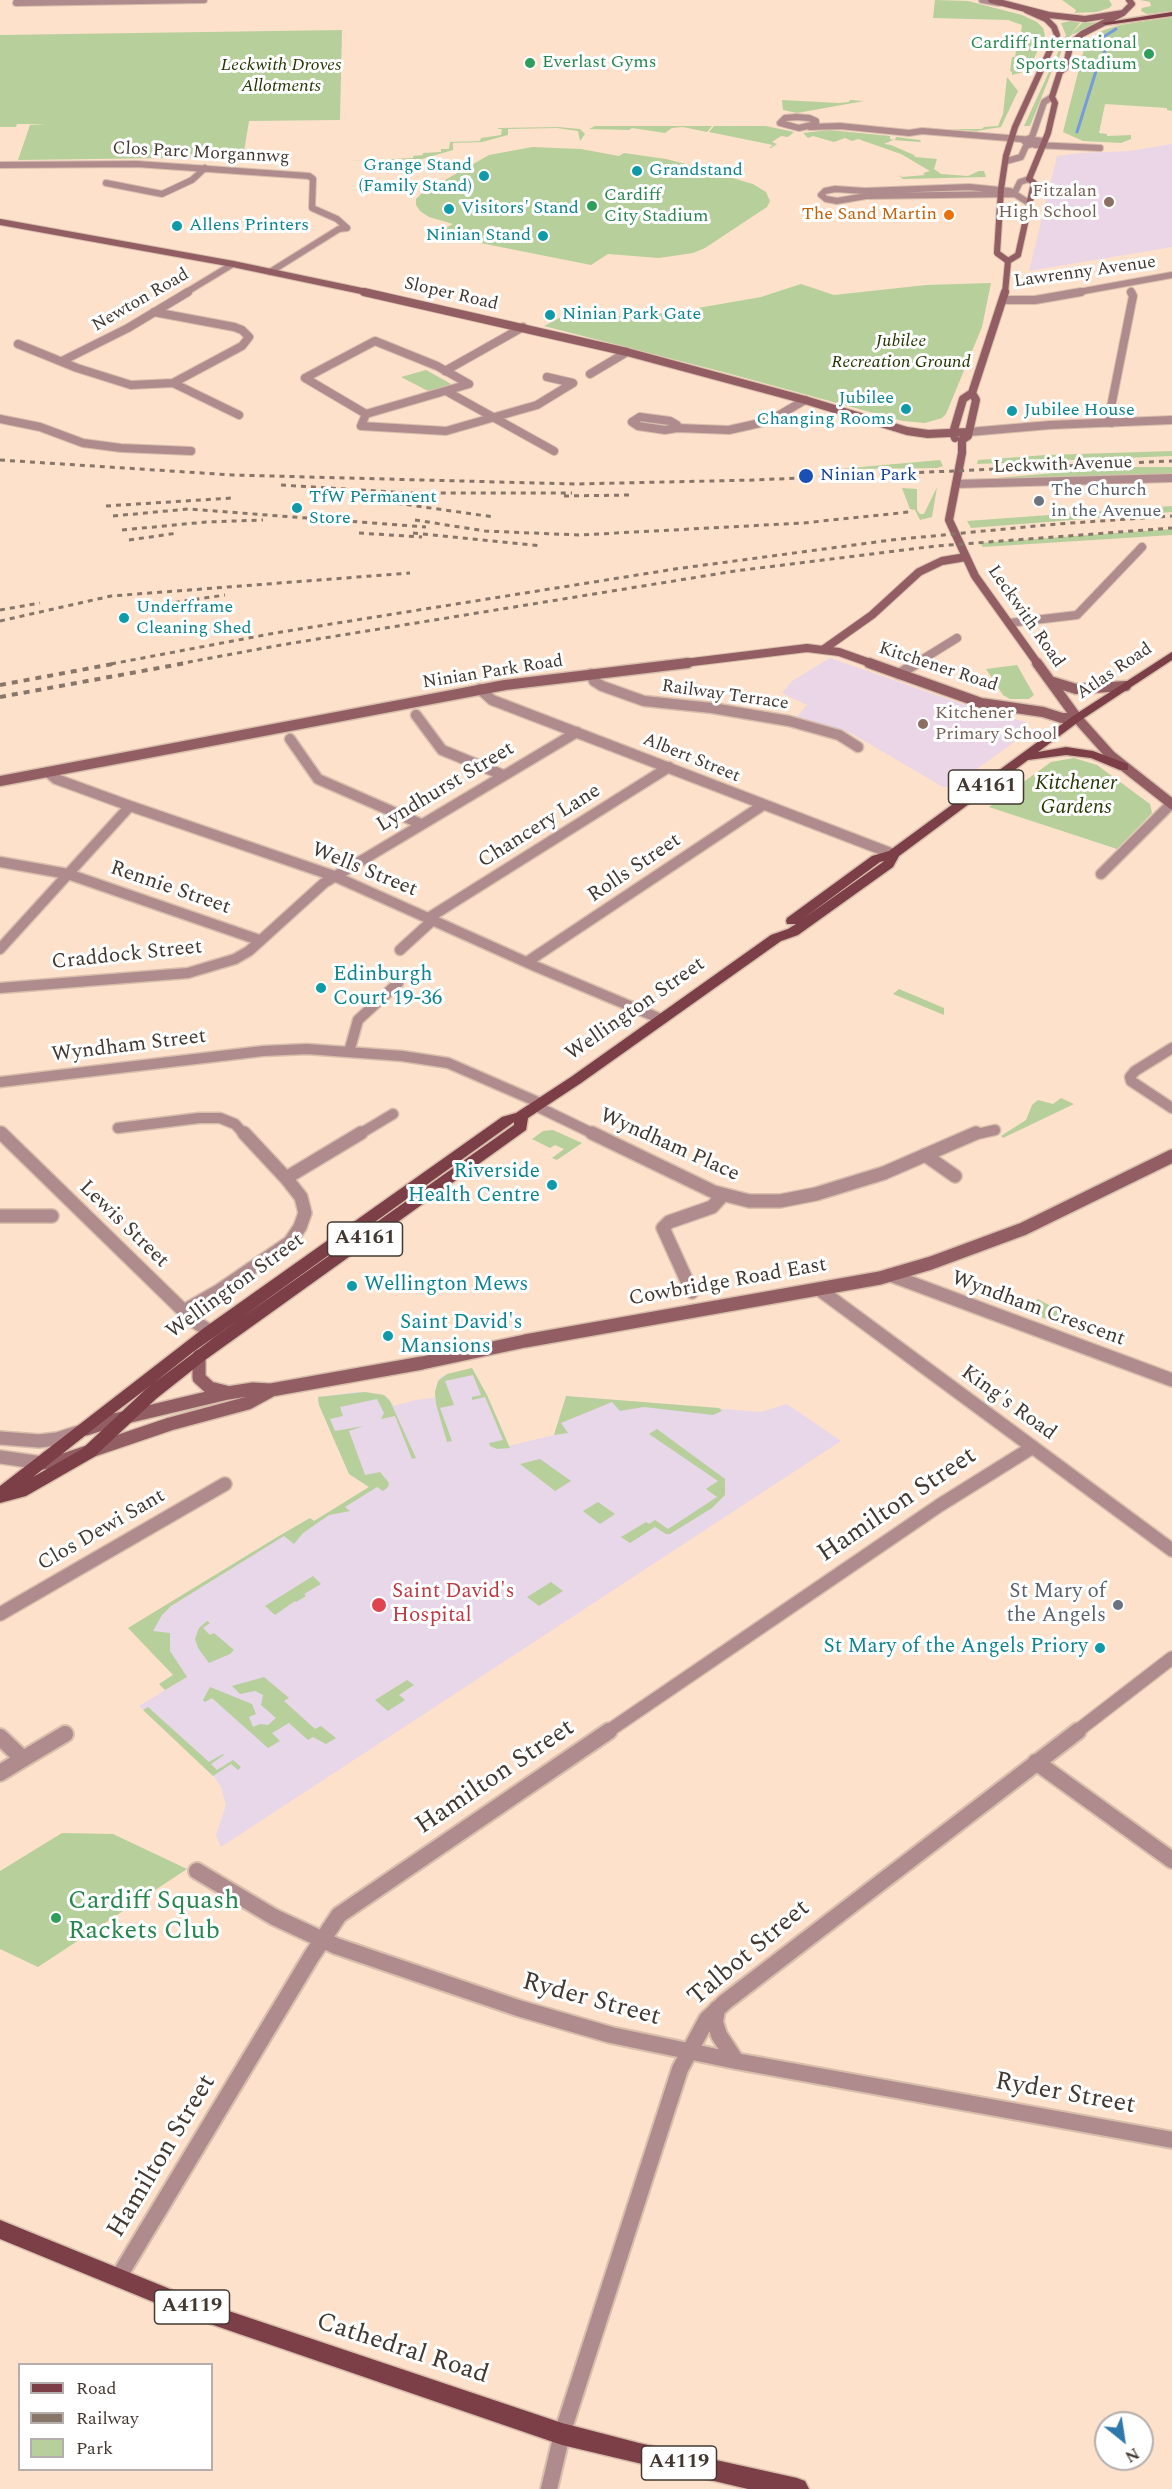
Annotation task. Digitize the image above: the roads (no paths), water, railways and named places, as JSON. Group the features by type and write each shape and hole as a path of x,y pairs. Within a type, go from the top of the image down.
{"main road":[{"path":"991,0 1026,10 1069,18 1138,18"},
{"path":"1008,261 1018,255 1034,183 1029,178 1044,143 1055,103 1052,97 1060,72 1065,68 1071,43 1082,34 1116,18 1130,8 1132,4 1130,0"},
{"path":"1008,261 997,253 1006,156 1057,37 1056,29 1051,23 1026,10"},
{"path":"1097,18 1123,13"},
{"path":"1106,23 1172,14"},
{"name":"Sloper Road","path":"0,222 233,264 523,327 627,352 928,434 970,429"},
{"path":"972,393 976,400 969,436 962,440 954,438 963,399 972,393 1003,300 1008,261"},
{"name":"Leckwith Road","path":"962,440 949,520 975,576 1077,718 1124,767 1172,803"},
{"path":"824,649 872,615 907,581 920,572 942,561 966,557"},
{"name":"Ninian Park Road","path":"0,781 480,689 796,649 824,649"},
{"name":"Kitchener Road","path":"824,649 981,703 1043,712 1062,718 1077,718"},
{"name":"Atlas Road","path":"1077,718 1172,656"},
{"path":"1050,681 1088,689 1126,686"},
{"name":"Wellington Street","path":"42,1463 82,1431 217,1335 521,1127 521,1116 776,938 793,932 889,864 893,854 1077,718"},
{"path":"1023,759 1049,752 1066,751 1093,755 1124,767"},
{"name":"Cowbridge Road East","path":"82,1431 128,1416 228,1393 253,1389 271,1390 422,1363 536,1339 820,1290 890,1275 931,1263 1023,1229 1172,1156"},
{"name":"Wellington Street","path":"88,1453 151,1394 199,1356 217,1335"},
{"path":"199,1356 198,1374 202,1382 210,1388 228,1393"},
{"name":"Cowbridge Road East","path":"0,1496 42,1463 61,1461 170,1424 248,1403 271,1390"},
{"name":"Cowbridge Road East","path":"0,1496 20,1492 88,1453"},
{"name":"Cathedral Road","path":"0,2229 118,2278 273,2337 513,2415 562,2434 639,2454 797,2489"}],"street":[{"path":"17,0 16,3 204,0"},
{"path":"982,0 999,3"},
{"path":"1007,161 1021,157 1023,150 1030,142 1044,102 1052,97"},
{"path":"840,126 792,128 780,123 785,118 796,117 840,126 909,133 918,136 1100,147 1044,143"},
{"path":"810,127 816,124 816,121"},
{"name":"Clos Parc Morgannwg","path":"0,165 137,164 309,176 313,179 312,208 337,219 347,228 339,229 270,272"},
{"path":"162,194 192,180 205,168"},
{"path":"1014,194 1020,182 1029,178"},
{"path":"106,183 178,198"},
{"path":"853,194 1001,192 1014,194 1029,203"},
{"name":"Newton Road","path":"62,361 128,328 233,264"},
{"name":"Lawrenny Avenue","path":"1003,300 1035,300 1172,275"},
{"path":"1112,423 1109,417 1133,296 1131,291"},
{"path":"18,344 131,385 173,383 242,346 249,337 242,330 234,327 154,312"},
{"path":"445,371 523,327"},
{"path":"375,341 445,371 469,384 446,391 366,414 305,378 375,341"},
{"path":"366,414 361,426 446,431 537,405 627,352"},
{"path":"547,377 573,383"},
{"path":"173,383 239,415"},
{"path":"446,391 554,451"},
{"path":"677,428 677,425 670,421 646,417 639,417 632,422 638,426 665,430 677,428 712,431 748,427 769,421 805,400"},
{"path":"0,419 40,427 83,443 121,448 191,451"},
{"path":"970,429 1172,420"},
{"name":"Leckwith Avenue","path":"956,484 1172,478"},
{"path":"1009,623 1077,615 1142,547"},
{"path":"899,674 957,638"},
{"name":"Railway Terrace","path":"591,674 594,681 602,686 644,701 712,708 789,721 839,735 858,747"},
{"name":"Albert Street","path":"480,689 492,700 893,854"},
{"path":"416,715 442,750 503,775"},
{"name":"Lyndhurst Street","path":"334,876 577,732"},
{"path":"290,739 318,779 421,824"},
{"name":"Chancery Lane","path":"400,950 432,918 669,767"},
{"name":"Wells Street","path":"48,772 56,778 130,806 334,876 661,1019"},
{"path":"1101,874 1172,803"},
{"name":"Rolls Street","path":"527,962 763,805"},
{"path":"0,949 130,806"},
{"name":"Rennie Street","path":"0,862 68,874 260,940"},
{"name":"Craddock Street","path":"0,988 188,973 235,959 249,951 334,876"},
{"path":"350,1052 358,1020 398,982"},
{"path":"1172,1048 1132,1074 1131,1081 1172,1108"},
{"name":"Wyndham Place","path":"263,1051 307,1049 402,1056 448,1063 723,1195 749,1201 765,1202 807,1197 850,1182 863,1181 977,1133 995,1130"},
{"name":"Wyndham Street","path":"0,1082 263,1051"},
{"path":"286,1179 393,1114"},
{"path":"118,1128 199,1118 220,1118 235,1124 301,1197 305,1213 300,1227 290,1242 217,1292 184,1311"},
{"name":"Lewis Street","path":"0,1132 195,1322 217,1335"},
{"path":"925,1155 955,1176"},
{"path":"692,1293 663,1228 669,1222 712,1207 723,1195"},
{"path":"0,1216 52,1216"},
{"name":"Wyndham Crescent","path":"890,1275 1172,1380"},
{"name":"King's Road","path":"820,1290 1172,1550"},
{"path":"0,1438 39,1441 57,1439 82,1431"},
{"name":"Hamilton Street","path":"118,2278 322,1939 332,1924 348,1908 940,1505 1033,1447"},
{"path":"0,1456 42,1463"},
{"name":"Clos Dewi Sant","path":"0,1614 225,1484"},
{"name":"Talbot Street","path":"549,2489 562,2434 680,2069 699,2029 717,2009 1172,1658"},
{"path":"0,1773 65,1734"},
{"path":"0,1737 22,1759"},
{"path":"1036,1762 1172,1860"},
{"name":"Ryder Street","path":"197,1871 264,1912 322,1939 518,2008 611,2035 736,2061 1172,2140"},
{"path":"717,2009 715,2022 719,2035 736,2061"}],"waterway":[{"path":"1077,132 1096,71 1108,44 1105,36 1116,29"}],"railway":[{"path":"0,460 233,475 575,484 755,480 1172,461"},
{"path":"281,485 409,493 572,493"},
{"path":"564,496 630,495"},
{"path":"106,506 232,498"},
{"path":"367,499 494,517"},
{"path":"113,516 188,509 426,527"},
{"path":"415,520 485,531 579,535 803,523 909,512"},
{"path":"111,664 275,633 675,569 891,540 1057,524 1172,516"},
{"path":"122,530 206,522 263,520"},
{"path":"178,664 735,571 936,546 1172,528"},
{"path":"129,540 178,533"},
{"path":"359,533 422,537"},
{"path":"413,533 542,546"},
{"path":"0,621 111,596 410,573"},
{"path":"145,607 225,595"},
{"path":"0,610 40,603"},
{"path":"0,685 118,663"},
{"path":"0,697 186,663"}],"place":[{"name":"Cardiff International Sports Stadium","path":"1149,54"},
{"name":"Everlast Gyms","path":"530,63"},
{"name":"Grandstand","path":"637,171"},
{"name":"Grange Stand (Family Stand)","path":"484,176"},
{"name":"Fitzalan High School","path":"1109,202"},
{"name":"Cardiff City Stadium","path":"592,206"},
{"name":"Visitors' Stand","path":"449,209"},
{"name":"The Sand Martin","path":"949,215"},
{"name":"Allens Printers","path":"177,226"},
{"name":"Ninian Stand","path":"543,236"},
{"name":"Ninian Park Gate","path":"550,315"},
{"name":"Jubilee Changing Rooms","path":"906,409"},
{"name":"Jubilee House","path":"1012,411"},
{"name":"Ninian Park","path":"806,476"},
{"name":"The Church in the Avenue","path":"1039,501"},
{"name":"TfW Permanent Store","path":"297,508"},
{"name":"Underframe Cleaning Shed","path":"124,618"},
{"name":"Kitchener Primary School","path":"923,724"},
{"name":"Edinburgh Court 19-36","path":"321,988"},
{"name":"Riverside Health Centre","path":"552,1185"},
{"name":"Wellington Mews","path":"352,1286"},
{"name":"Saint David's Mansions","path":"388,1336"},
{"name":"Saint David's Hospital","path":"379,1605"},
{"name":"St Mary of the Angels","path":"1118,1605"},
{"name":"St Mary of the Angels Priory","path":"1100,1648"},
{"name":"Cardiff Squash Rackets Club","path":"56,1918"}],"park label":[{"name":"Leckwith Droves Allotments","path":"281,76"},
{"name":"Jubilee Recreation Ground","path":"901,352"},
{"name":"Kitchener Gardens","path":"1076,797"}]}
